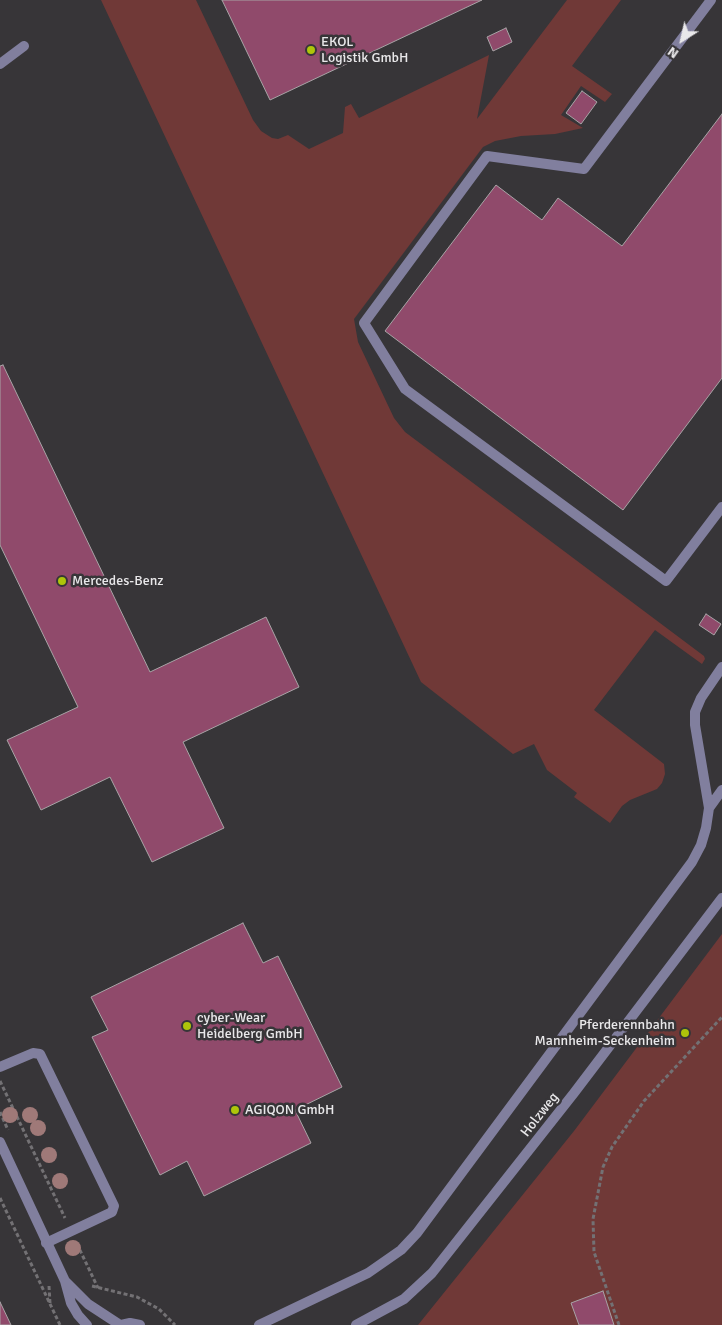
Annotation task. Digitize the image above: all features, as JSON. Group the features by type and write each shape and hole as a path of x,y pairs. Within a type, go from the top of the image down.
{"street":[{"path":"710,0 584,169 487,156 364,323 405,389 666,581 722,507"},
{"path":"0,64 24,46"},
{"path":"259,1325 368,1273 401,1250 417,1233 692,862 701,845 709,808 695,712 701,698 722,667"},
{"path":"709,808 722,790"},
{"name":"Holzweg","path":"356,1325 404,1299 432,1273 568,1101 722,898"},
{"path":"0,1067 33,1053 40,1054 114,1206 112,1212 46,1243"},
{"path":"0,1142 65,1281 71,1304 87,1325"},
{"path":"65,1281 88,1304 121,1325 130,1323 140,1325"}],"path":[{"path":"619,1325 594,1252 593,1219 603,1167 612,1147 644,1101 722,1017"},
{"path":"0,1081 99,1288 137,1297 159,1309 175,1325"},
{"path":"0,1198 60,1325"}],"shaded area":[{"path":"101,0 196,0 253,120 261,131 272,138 278,139 288,135 309,149 343,133 345,107 351,104 359,118 489,55 477,119 567,0 621,0 572,66 612,94 605,102 581,86 561,115 583,128 555,134 521,136 495,141 483,147 354,319 358,342 394,418 405,432 704,656 705,659 702,664 655,630 594,710 664,764 665,774 662,783 657,789 630,800 622,806 610,823 574,797 577,793 547,770 534,744 513,754 421,682"},
{"name":"Pferderennbahn Mannheim-Seckenheim","path":"722,934 722,1325 418,1325 574,1131"}],"building":[{"name":"EKOL Logistik GmbH","path":"222,0 482,0 270,100"},
{"path":"506,28 512,42 493,51 487,37"},
{"path":"582,91 597,102 581,124 566,113"},
{"path":"722,114 722,378 623,510 385,331 496,185 542,220 558,198 622,246"},
{"name":"Mercedes-Benz","path":"3,365 150,672 266,617 299,687 183,742 224,828 152,862 110,777 41,810 7,740 78,707 0,545 0,366"},
{"path":"706,614 721,624 714,635 699,625"},
{"path":"243,923 263,963 278,956 342,1087 295,1110 311,1143 204,1196 187,1161 160,1175 92,1037 108,1030 91,997"},
{"path":"603,1291 614,1325 579,1325 571,1303"},
{"path":"0,1302 11,1325 0,1325"}],"place":[{"name":"EKOL Logistik GmbH","path":"311,50"},
{"name":"Mercedes-Benz","path":"62,581"},
{"name":"cyber-Wear Heidelberg GmbH","path":"187,1026"},
{"name":"Pferderennbahn Mannheim-Seckenheim","path":"685,1033"},
{"name":"AGIQON GmbH","path":"235,1110"}]}
